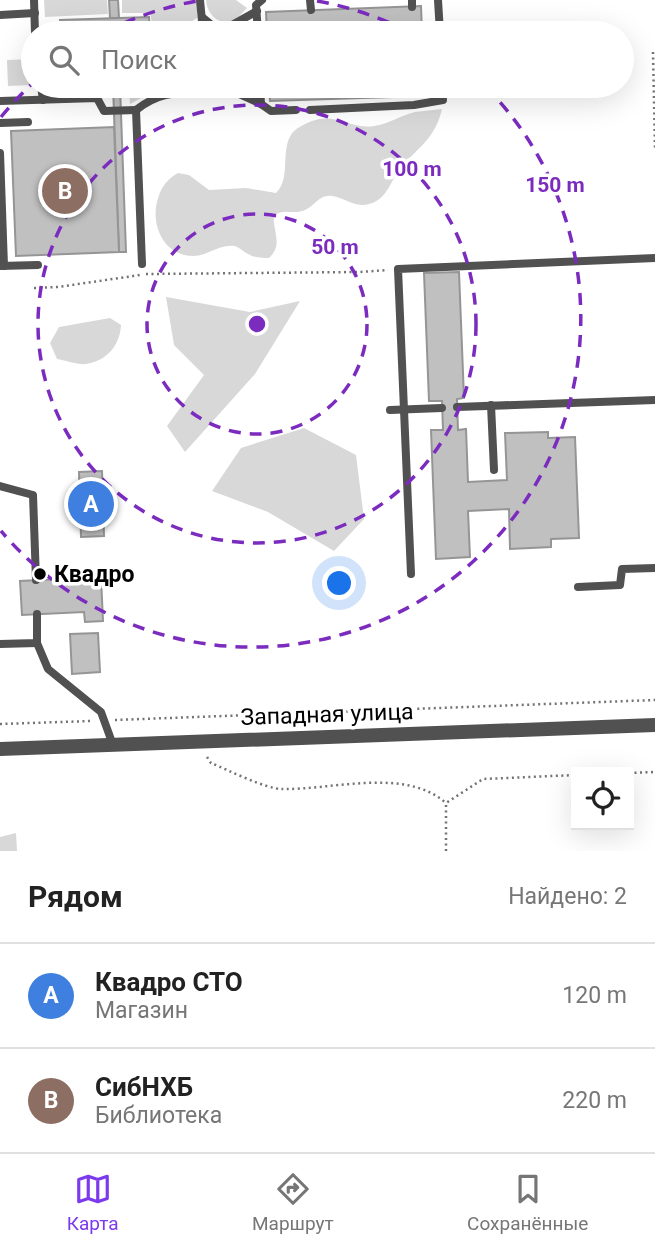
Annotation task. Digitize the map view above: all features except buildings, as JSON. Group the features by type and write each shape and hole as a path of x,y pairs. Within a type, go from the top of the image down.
{"street":[{"name":"Западная улица","path":"0,749 655,725"}],"lane":[{"path":"34,0 34,21"},
{"path":"200,0 202,21"},
{"path":"257,21 256,5 262,0"},
{"path":"310,0 311,10"},
{"path":"438,0 439,21"},
{"path":"239,21 257,11"},
{"path":"0,15 34,13"},
{"path":"202,17 207,21"},
{"path":"0,101 97,98 104,111 136,110 152,98"},
{"path":"248,98 271,111 296,110"},
{"path":"261,98 261,104"},
{"path":"310,110 414,105 443,98"},
{"path":"136,110 142,264"},
{"path":"0,123 28,122"},
{"path":"0,153 2,266 38,265"},
{"path":"411,574 398,269 655,258"},
{"path":"457,407 655,400"},
{"path":"491,405 494,470"},
{"path":"390,410 442,408"},
{"path":"0,486 33,495 36,580"},
{"path":"579,587 620,585 622,569 655,568"},
{"path":"37,614 37,643 48,669 102,712 113,745"},
{"path":"0,644 37,643"}],"path":[{"path":"653,52 655,149"},
{"path":"34,288 145,274 359,272 398,269"},
{"path":"0,724 655,701"},
{"path":"198,742 211,763 279,789 395,782 436,794 446,803 446,851"},
{"path":"634,773 655,772"},
{"path":"446,803 483,779 571,775"}],"shaded area":[{"path":"44,0 107,0 108,14 45,17"},
{"path":"122,0 197,0 197,18 192,21 152,21 150,13 122,13"},
{"path":"206,0 236,0 247,8 234,20 221,21 211,14"},
{"path":"21,59 21,85 8,86 7,60"},
{"path":"130,98 141,98 130,104"},
{"path":"442,109 431,134 399,170 381,198 359,205 328,196 320,198 305,210 274,215 277,242 269,258 253,256 234,246 193,256 184,255 169,247 159,233 156,207 159,196 166,183 178,173 189,175 209,190 246,188 276,193 283,180 289,139 293,132 304,124 328,119 366,127 415,112"},
{"path":"166,297 250,312 300,301 255,374 185,452 167,426 204,375 174,345"},
{"path":"110,318 121,325 118,339 106,356 86,364 57,359 50,343 59,327"},
{"path":"304,428 356,455 364,519 334,551 268,512 212,491 241,448"},
{"path":"16,833 17,851 0,851 0,837"}],"place":[{"name":"СибНХБ","path":"65,191"},
{"name":"Квадро СТО","path":"91,504"},
{"name":"Квадро","path":"40,574"}]}
